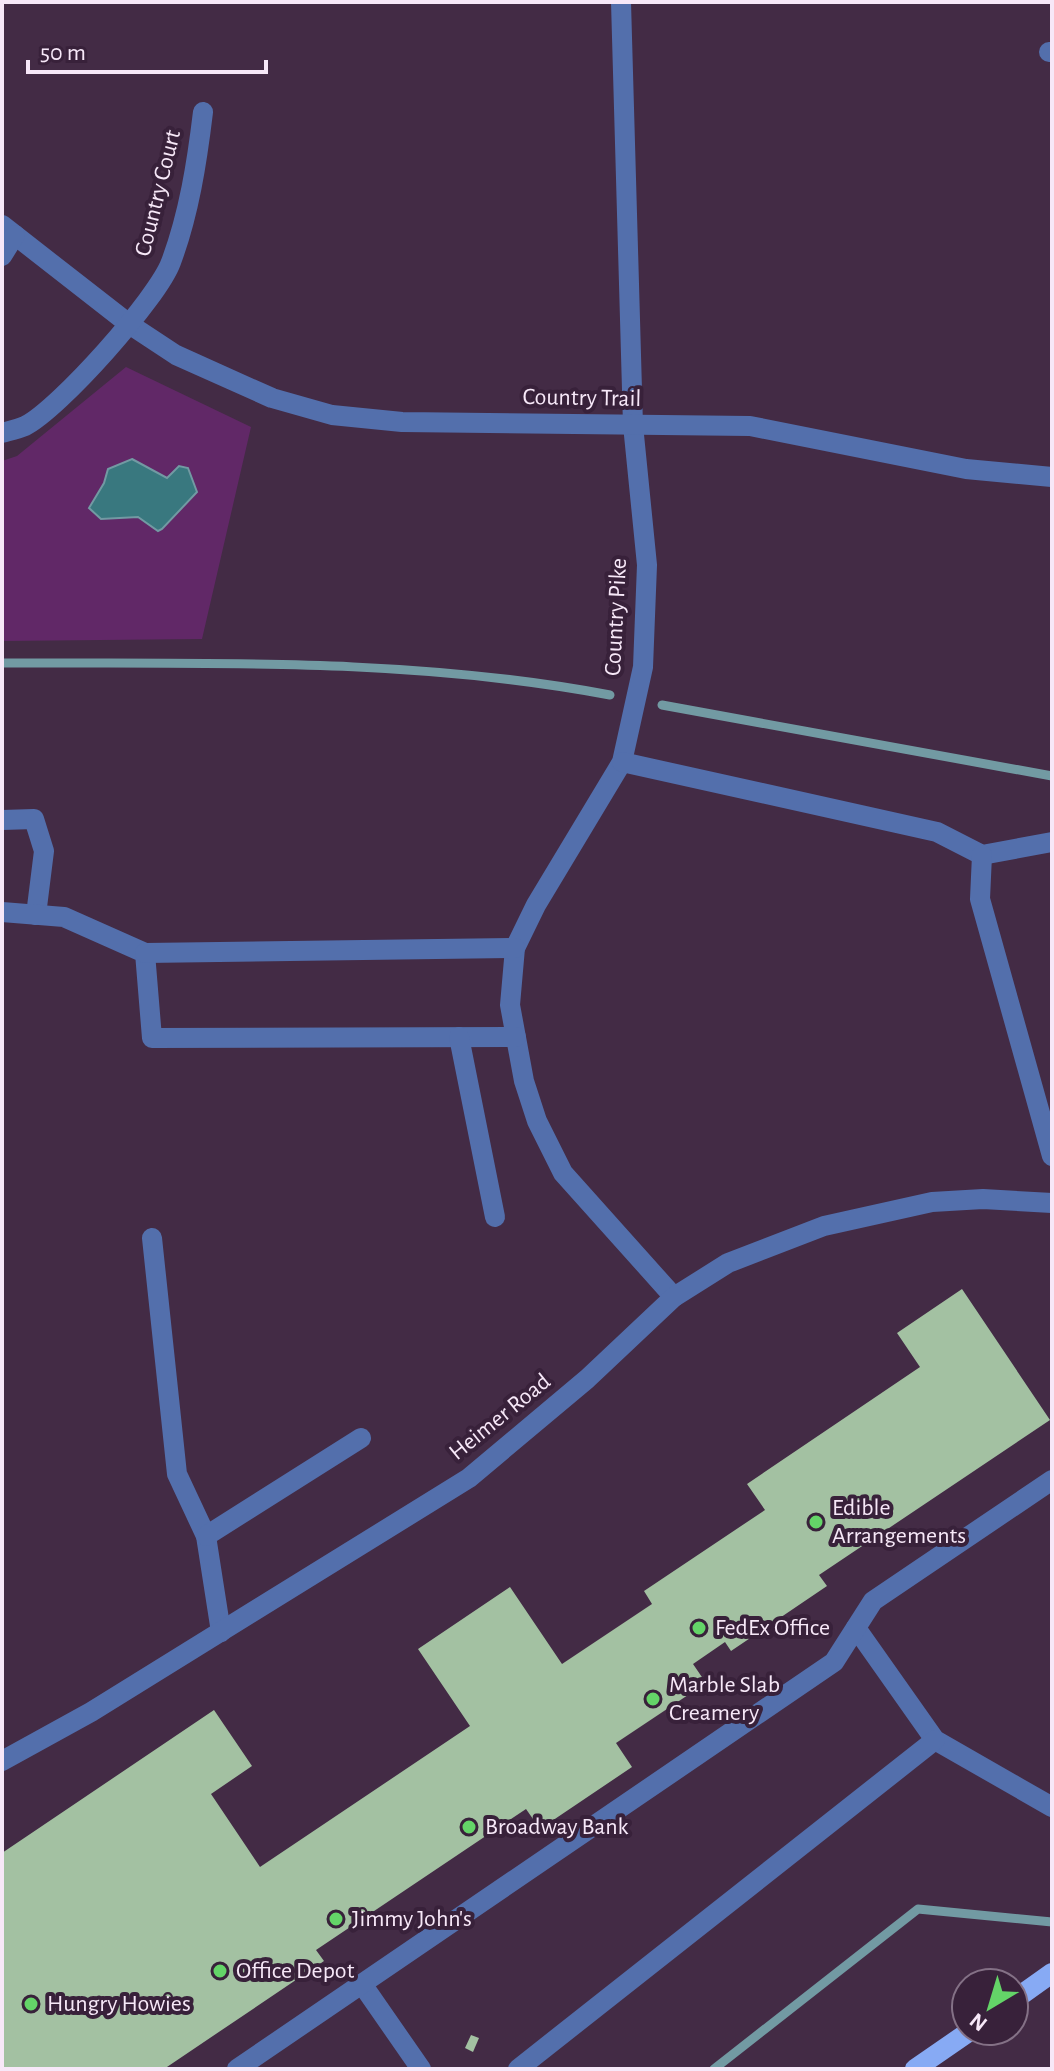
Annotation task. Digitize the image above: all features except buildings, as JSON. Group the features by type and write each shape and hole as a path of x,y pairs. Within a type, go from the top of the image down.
{"main road":[{"path":"1030,1989 1052,1973"},
{"path":"915,2069 950,2045"}],"street":[{"name":"Country Pike","path":"621,2 633,425 647,565 643,667 622,762 536,905 515,948 510,1005 537,1121 563,1173 674,1297"},
{"name":"Country Court","path":"129,324 171,264 196,170 203,112"},
{"name":"Country Trail","path":"2,256 8,230 129,324 176,355 223,379 272,398 332,415 402,422 750,426 966,469 1052,477"},
{"path":"2,433 27,425 70,387 129,324"},
{"path":"622,762 937,832 982,855 1052,842"},
{"path":"2,820 34,819 44,851 36,915"},
{"path":"982,855 980,899 1052,1156"},
{"path":"2,912 64,917 145,953 515,948"},
{"path":"145,953 152,1038 516,1037"},
{"path":"459,1037 495,1217"},
{"name":"Heimer Road","path":"2,1761 91,1712 469,1478 587,1379 674,1297 728,1263 824,1226 932,1202 983,1199 1052,1203"},
{"path":"152,1238 177,1474 206,1536 221,1632"},
{"path":"206,1536 361,1438"},
{"path":"237,2069 834,1662 873,1601 1052,1480"},
{"path":"856,1628 935,1740 1052,1807"},
{"path":"518,2069 935,1740"},
{"path":"362,1984 421,2069"}],"shaded area":[{"path":"126,367 251,427 202,639 2,641 2,461 17,456"},
{"path":"132,459 167,478 179,466 188,468 197,492 158,531 138,517 101,519 89,508 104,483 108,469"}],"waterway":[{"path":"2,663 383,668 535,683 610,695"},
{"path":"662,705 1052,776"},
{"path":"714,2069 918,1909 1052,1922"}],"place":[{"name":"Edible Arrangements","path":"816,1522"},
{"name":"FedEx Office","path":"699,1628"},
{"name":"Marble Slab Creamery","path":"653,1699"},
{"name":"Broadway Bank","path":"469,1827"},
{"name":"Jimmy John's","path":"336,1919"},
{"name":"Office Depot","path":"220,1971"},
{"name":"Hungry Howies","path":"31,2004"}]}
